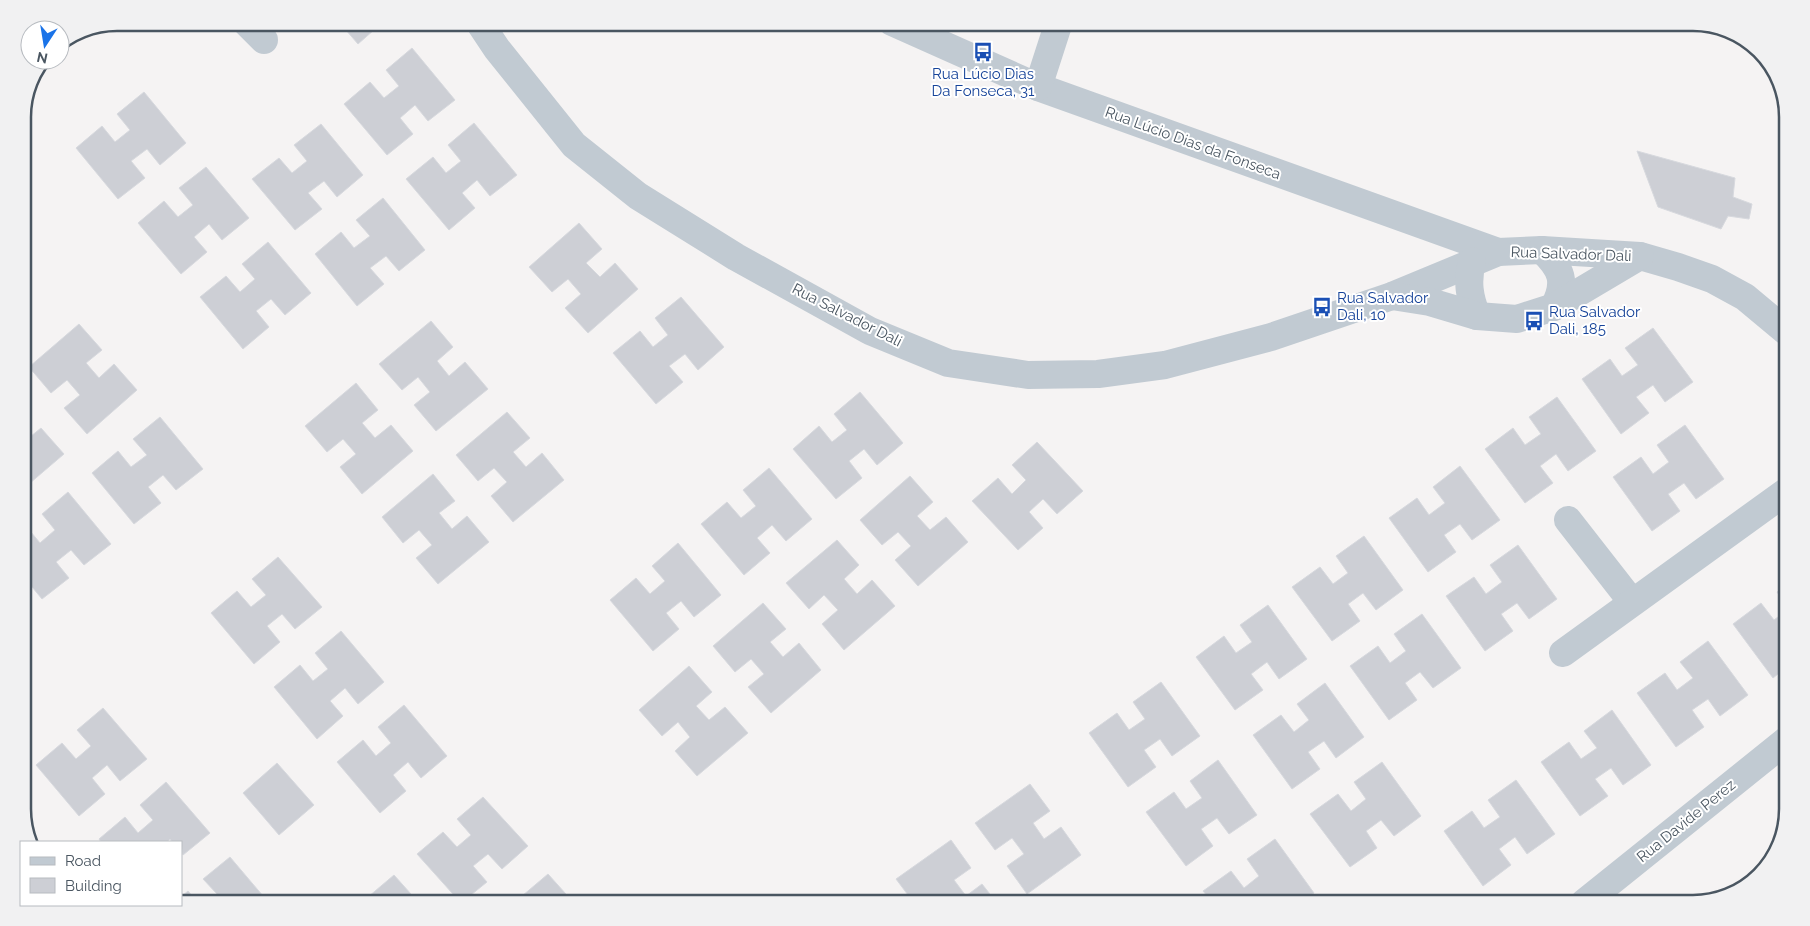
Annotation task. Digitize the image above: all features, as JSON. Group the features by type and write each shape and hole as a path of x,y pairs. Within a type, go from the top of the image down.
{"street":[{"name":"Rua Salvador Dali","path":"484,31 496,49 574,145 638,196 736,257 870,331 948,363 1028,375 1098,374 1164,365 1271,337 1392,296 1472,261 1498,252 1542,250 1640,256 1712,279 1745,297 1779,325"},
{"name":"Rua Lúcio Dias da Fonseca","path":"912,31 1038,87 1498,252"},
{"path":"1038,87 1056,31"},
{"path":"1542,250 1554,261 1560,273 1562,286 1554,308"},
{"name":"Rua Salvador Dali","path":"1392,296 1430,302 1477,316 1517,319 1554,308 1640,256"},
{"path":"1472,261 1469,272 1469,295 1477,316"},
{"path":"1563,653 1779,497"},
{"path":"1568,520 1632,602"},
{"name":"Rua Davide Perez","path":"1595,895 1779,747"}],"building":[{"path":"347,31 373,31 358,44"},
{"path":"412,48 455,100 428,121 415,105 400,118 413,134 387,155 344,104 370,82 384,98 399,86 386,70"},
{"path":"144,92 186,143 160,165 147,149 131,161 145,178 118,199 76,148 102,126 115,142 130,130 117,114"},
{"path":"474,123 517,175 490,196 477,180 462,193 475,208 449,230 406,179 433,157 446,173 461,161 448,145"},
{"path":"321,124 363,175 337,197 324,181 308,193 322,209 295,230 252,179 279,158 292,173 307,161 294,145"},
{"path":"1637,151 1735,178 1733,197 1752,204 1749,219 1728,216 1721,229 1658,207"},
{"path":"206,167 249,218 222,240 209,224 194,237 207,252 181,274 138,223 164,201 178,217 193,205 179,188"},
{"path":"383,198 425,250 399,271 386,256 370,268 384,284 357,306 315,254 341,232 354,248 370,236 356,220"},
{"path":"579,223 602,249 586,263 600,277 615,263 638,289 588,333 565,308 581,294 568,279 552,292 529,267"},
{"path":"268,242 311,293 285,315 271,299 256,311 269,327 243,349 200,297 226,276 240,292 255,279 242,264"},
{"path":"681,297 724,347 698,370 685,354 669,366 683,382 656,404 613,353 640,331 653,347 668,335 655,318"},
{"path":"431,321 453,347 437,361 449,376 465,362 488,389 436,431 414,405 430,392 418,377 402,390 379,364"},
{"path":"79,324 102,350 86,363 99,378 114,364 137,390 87,434 64,408 80,395 67,380 51,393 31,369 31,365"},
{"path":"1653,328 1693,382 1665,402 1653,385 1636,397 1649,413 1621,434 1582,379 1610,359 1622,376 1638,365 1625,348"},
{"path":"356,383 378,410 362,423 375,438 391,425 413,451 362,494 340,467 356,454 343,439 327,452 305,426"},
{"path":"860,392 903,443 877,465 864,449 849,461 862,478 836,499 793,449 819,426 832,442 847,430 834,414"},
{"path":"1557,397 1596,451 1568,471 1556,454 1540,466 1553,483 1525,503 1485,449 1513,428 1525,445 1541,434 1529,417"},
{"path":"507,412 530,438 513,452 526,467 542,453 564,480 513,522 491,496 507,482 494,468 478,481 456,455"},
{"path":"160,417 203,469 176,490 163,475 148,487 161,503 134,524 92,473 118,451 131,467 147,455 133,439"},
{"path":"1685,425 1724,479 1696,499 1684,483 1668,494 1680,511 1652,531 1613,477 1641,457 1653,474 1669,462 1657,445"},
{"path":"41,428 64,454 31,482 31,436"},
{"path":"1037,442 1083,491 1057,514 1043,499 1029,512 1043,528 1018,550 972,501 998,478 1012,494 1026,480 1012,465"},
{"path":"1460,466 1500,520 1472,540 1460,524 1444,535 1456,552 1428,572 1389,518 1417,498 1429,515 1445,503 1433,487"},
{"path":"769,468 812,519 786,541 772,525 757,538 770,553 744,575 701,524 727,502 741,518 756,506 743,490"},
{"path":"433,474 455,501 439,513 452,529 467,516 489,542 438,584 416,558 432,545 419,530 403,543 382,517"},
{"path":"910,476 933,502 917,516 930,530 946,517 968,542 918,586 895,560 911,546 898,532 882,545 860,520"},
{"path":"68,492 111,544 84,565 71,550 56,562 69,578 42,599 31,586 31,532 40,543 55,530 42,514"},
{"path":"1364,536 1403,590 1376,610 1363,593 1348,604 1360,621 1332,641 1292,587 1320,567 1333,584 1348,573 1336,556"},
{"path":"837,540 859,565 844,579 857,594 872,580 895,606 844,650 822,624 838,610 824,595 809,609 786,583"},
{"path":"678,543 721,595 694,617 681,601 666,613 679,629 653,651 610,600 636,578 650,594 665,581 652,566"},
{"path":"1518,545 1557,599 1529,619 1517,603 1501,614 1513,631 1485,651 1446,596 1474,577 1486,594 1502,582 1490,565"},
{"path":"278,557 322,607 295,629 282,614 267,626 280,642 254,664 211,613 237,591 251,607 266,595 252,579"},
{"path":"763,603 786,629 770,642 783,657 799,643 821,670 771,713 748,687 764,674 751,659 735,672 713,646"},
{"path":"1761,603 1774,620 1779,616 1779,673 1773,678 1733,624"},
{"path":"1268,605 1307,659 1279,679 1267,662 1251,674 1263,690 1235,710 1196,657 1224,636 1236,653 1252,642 1240,625"},
{"path":"1422,614 1461,668 1433,688 1420,672 1405,683 1417,700 1389,720 1350,666 1378,646 1390,663 1406,651 1394,634"},
{"path":"341,631 384,682 358,704 345,688 330,701 343,716 317,739 274,687 300,665 313,681 328,669 315,653"},
{"path":"1708,641 1748,695 1720,716 1708,699 1692,710 1704,727 1676,747 1637,693 1665,673 1677,690 1693,678 1680,662"},
{"path":"689,666 712,692 696,706 709,720 725,707 748,733 697,776 675,751 690,737 678,722 662,736 639,710"},
{"path":"1161,682 1200,736 1172,756 1160,739 1144,750 1156,767 1128,787 1089,733 1117,713 1129,730 1145,719 1133,702"},
{"path":"1325,683 1364,737 1336,758 1324,741 1308,752 1320,769 1292,789 1253,735 1281,715 1294,732 1309,720 1297,704"},
{"path":"404,705 447,756 421,778 408,762 393,775 406,791 380,813 337,762 363,740 376,756 391,743 378,727"},
{"path":"103,708 147,759 120,781 107,765 92,778 105,794 79,816 36,765 62,743 76,759 91,746 77,730"},
{"path":"1612,710 1651,765 1623,785 1611,768 1595,779 1608,796 1580,816 1541,762 1569,742 1581,759 1597,748 1584,731"},
{"path":"1218,760 1257,815 1229,834 1217,818 1201,829 1213,846 1186,866 1146,812 1174,792 1186,809 1202,798 1190,781"},
{"path":"1382,762 1421,816 1394,836 1381,820 1366,831 1377,848 1350,867 1310,814 1338,794 1351,811 1366,799 1354,782"},
{"path":"277,763 314,805 279,835 243,793"},
{"path":"1516,780 1555,834 1527,854 1515,837 1499,849 1511,865 1483,886 1444,831 1472,811 1484,828 1500,817 1488,800"},
{"path":"166,782 210,833 183,855 182,841 171,841 170,839 168,841 100,841 99,839 125,817 138,833 153,820 140,805"},
{"path":"1030,784 1050,811 1033,823 1044,839 1061,827 1081,855 1027,894 1007,866 1024,854 1012,838 995,850 975,823"},
{"path":"483,797 528,846 502,869 488,854 473,866 487,882 471,895 454,895 417,854 443,832 457,847 471,835 457,819"},
{"path":"1275,839 1314,893 1311,895 1206,895 1203,891 1231,871 1244,888 1259,876 1247,859"},
{"path":"951,840 971,868 954,880 965,895 908,895 896,879"},
{"path":"230,857 262,895 216,895 217,894 203,879"},
{"path":"548,874 567,895 523,895"},
{"path":"394,875 412,895 370,895"},
{"path":"982,884 991,895 967,895"},
{"path":"188,891 191,895 183,895"}],"place":[{"name":"Rua Lúcio Dias Da Fonseca, 31","path":"983,52"},
{"name":"Rua Salvador Dali, 10","path":"1322,307"},
{"name":"Rua Salvador Dali, 185","path":"1534,321"}]}
